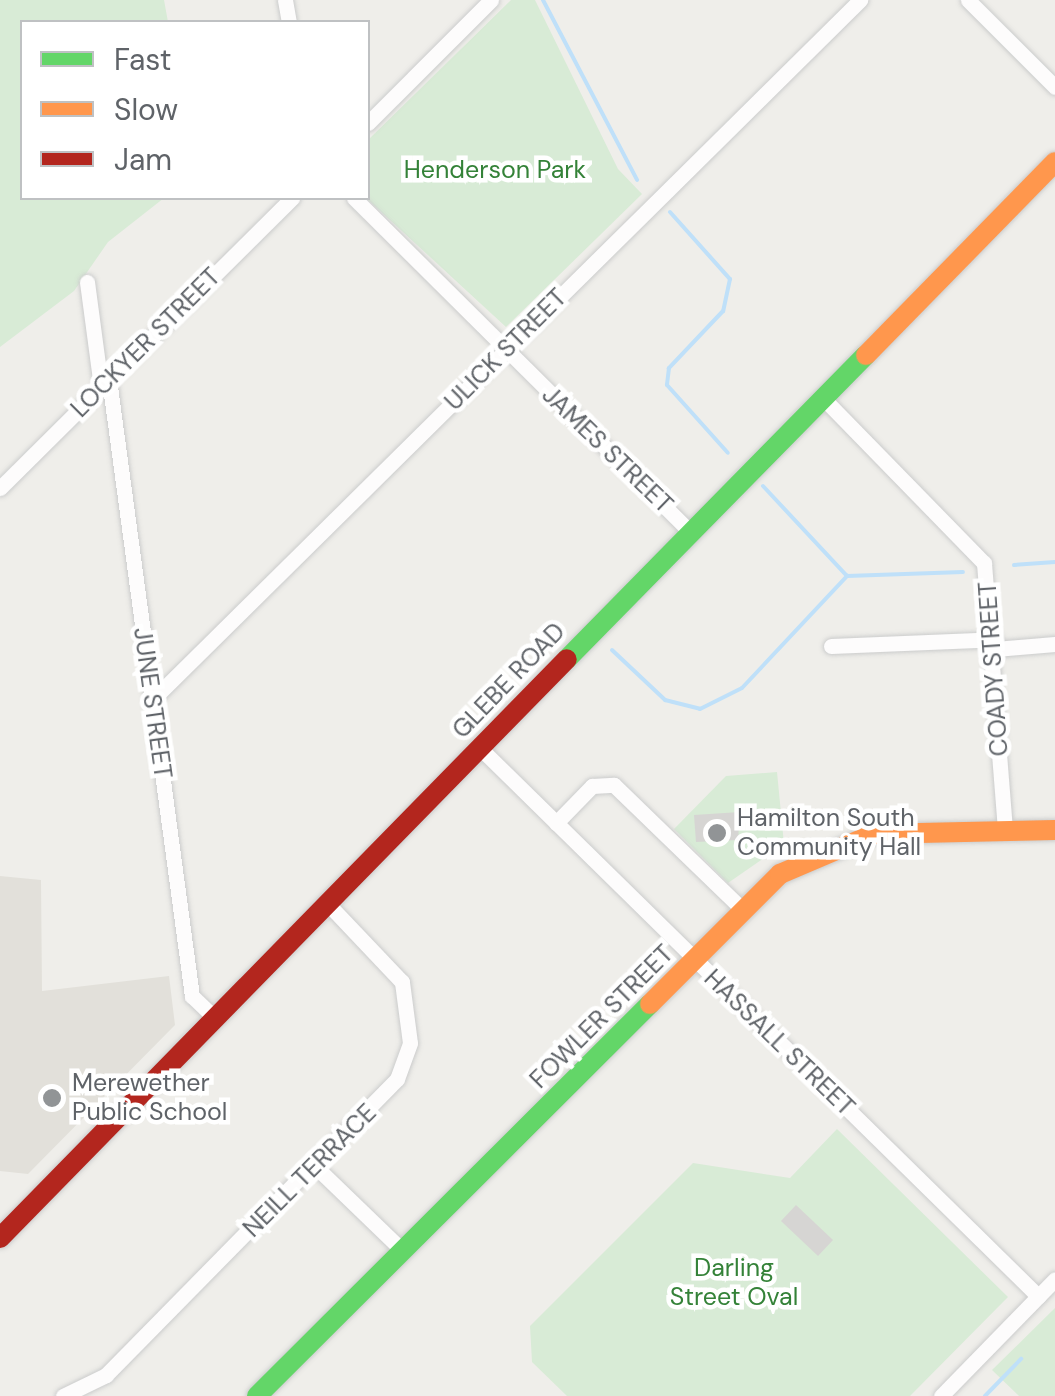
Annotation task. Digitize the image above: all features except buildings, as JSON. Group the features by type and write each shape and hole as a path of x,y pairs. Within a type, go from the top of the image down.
{"main road":[{"name":"GLEBE ROAD","path":"0,1238 1055,162"},
{"name":"FOWLER STREET","path":"257,1396 742,908 808,856 852,840 1005,828 1055,830"}],"street":[{"path":"370,121 491,0"},
{"name":"ULICK STREET","path":"152,700 860,0"},
{"path":"968,0 1055,87"},
{"name":"LOCKYER STREET","path":"0,488 290,200"},
{"name":"JAMES STREET","path":"356,200 690,532"},
{"name":"JUNE STREET","path":"86,282 105,383 192,996 215,1018"},
{"name":"COADY STREET","path":"822,398 979,553 995,644 1005,828"},
{"path":"832,646 1055,644"},
{"name":"HASSALL STREET","path":"479,747 1038,1296"},
{"path":"556,823 592,786 614,785 742,908"},
{"name":"NEILL TERRACE","path":"63,1396 106,1374 379,1103 410,1043 402,982 327,903"},
{"path":"316,1167 402,1250"},
{"path":"941,1396 1055,1278"}],"shaded area":[{"name":"Merewether Public School","path":"0,876 41,880 42,991 169,976 175,1025 28,1174 0,1171"}],"green space":[{"path":"0,0 164,0 168,20 20,20 20,200 161,200 108,242 74,291 0,347"},
{"name":"Henderson Park","path":"511,0 535,0 618,169 642,194 506,327 368,200 370,138"},
{"path":"777,772 784,844 728,883 674,829 726,776"},
{"name":"Darling Street Oval","path":"837,1129 1008,1297 910,1396 567,1396 532,1362 530,1326 693,1163 790,1178"},
{"path":"1055,1308 1055,1396 1019,1396 992,1370"}],"waterway":[{"path":"543,0 637,180"},
{"path":"670,212 730,279 723,311 669,368 667,385 728,453"},
{"path":"763,486 847,576"},
{"path":"1014,565 1055,562"},
{"path":"612,650 665,700 700,709 742,688 847,576 963,572"},
{"path":"985,1396 1021,1359"}],"traffic: fast":[{"path":"567,659 866,355"},
{"path":"257,1396 650,1004"}],"traffic: slow":[{"path":"866,355 1055,162"},
{"path":"650,1004 780,874 874,834 1055,830"}],"traffic: jam":[{"path":"0,1238 567,659"}],"place":[{"name":"Hamilton South Community Hall","path":"717,833"},
{"name":"Merewether Public School","path":"52,1098"}]}
